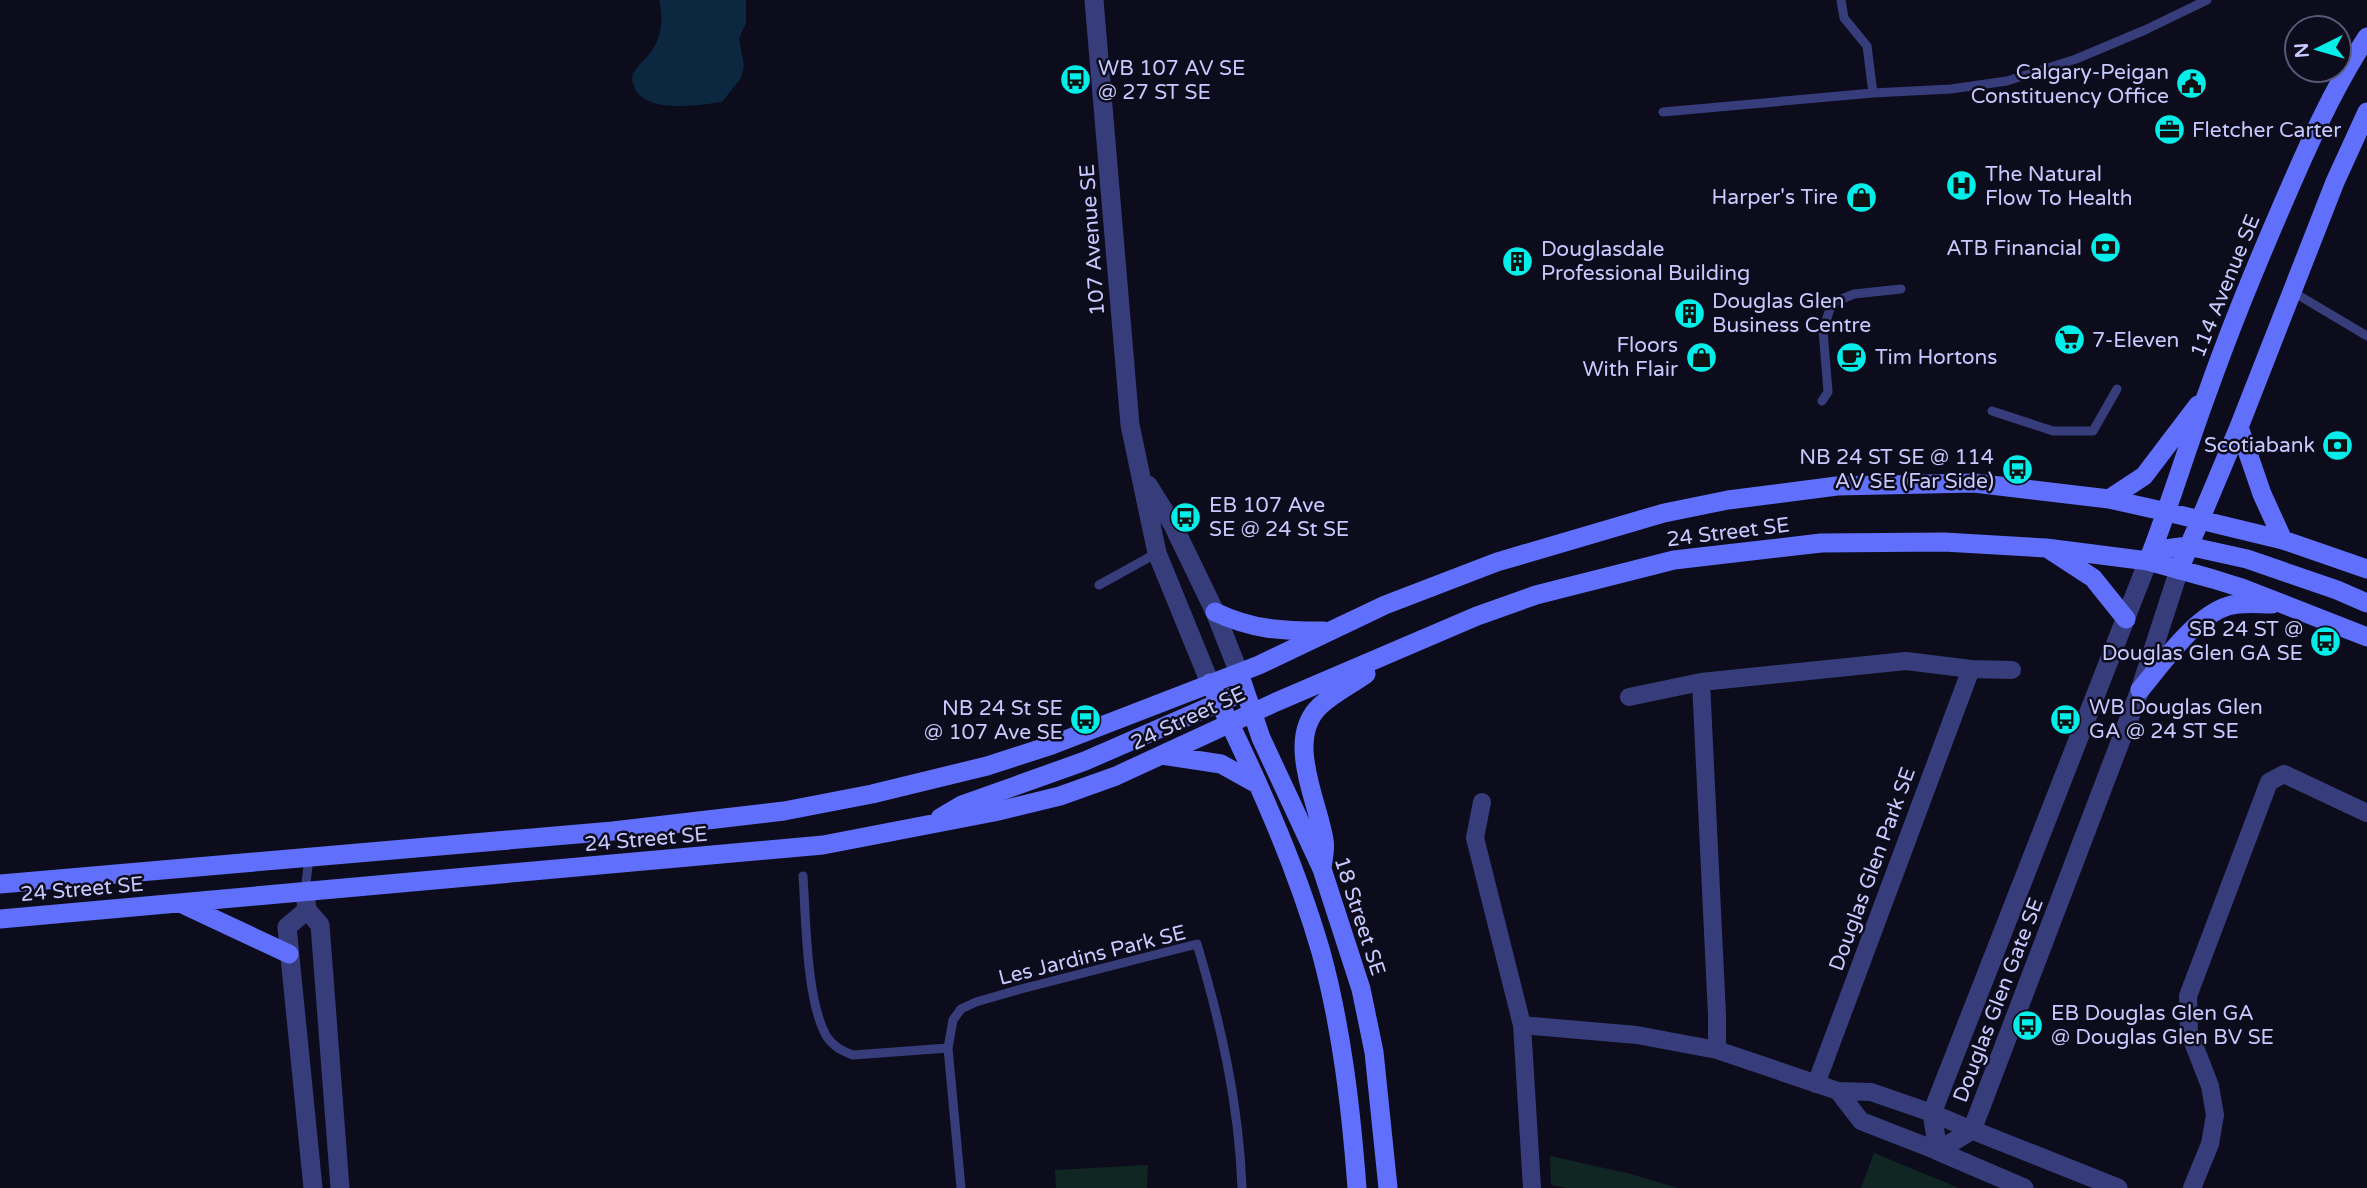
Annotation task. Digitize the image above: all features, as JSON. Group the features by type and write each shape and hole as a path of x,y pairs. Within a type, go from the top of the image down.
{"main road":[{"name":"114 Avenue SE","path":"2148,561 2207,392 2252,275 2302,159 2353,58 2367,37"},
{"path":"2179,570 2367,112"},
{"path":"2109,499 2144,476 2207,392"},
{"path":"2239,426 2262,494 2283,540"},
{"name":"24 Street SE","path":"0,884 613,831 784,811 834,801 987,766 1052,745 1239,673 1385,605 1497,562 1664,513 1728,500 1837,485 1974,483 2109,499 2283,540 2367,569"},
{"name":"24 Street SE","path":"0,919 179,903 306,901 811,846 927,827 1060,796 1116,776 1229,723 1477,616 1536,595 1674,560 1821,543 1944,542 2046,548 2148,561 2242,587 2367,638"},
{"path":"2148,561 2165,549 2188,546 2247,559 2367,603"},
{"path":"2046,548 2093,578 2126,619"},
{"path":"2140,690 2210,614 2230,605 2280,603"},
{"path":"1215,612 1250,626 1281,631 1332,631"},
{"path":"1322,869 1325,843 1305,768 1304,734 1309,720 1320,705 1410,646"},
{"name":"24 Street SE","path":"1220,703 1233,697 1239,673"},
{"name":"18 Street SE","path":"1239,673 1261,738 1322,869 1361,989 1374,1052 1388,1188"},
{"path":"1210,682 1290,859 1321,952 1343,1055 1353,1126 1357,1188"},
{"path":"927,827 962,805 1085,761 1220,703"},
{"path":"1163,755 1221,764 1257,784"},
{"path":"179,903 289,954"}],"street":[{"name":"107 Avenue SE","path":"1094,0 1130,425 1157,554 1210,682"},
{"name":"107 Avenue SE","path":"1142,476 1173,526 1215,612 1239,673"},
{"name":"Douglas Glen Gate SE","path":"2148,561 1932,1113 1938,1151 1972,1130 2140,690 2179,570"},
{"path":"1629,697 1701,682 1906,661 1971,669 2012,670"},
{"name":"Douglas Glen Park SE","path":"1816,1084 1971,669"},
{"path":"1701,682 1717,1050"},
{"path":"2192,1188 2210,1144 2215,1115 2210,1086 2189,1031 2188,996 2269,782 2284,774 2367,813"},
{"path":"1482,802 1475,838 1522,1025 1532,1188"},
{"path":"313,1188 287,927 306,901 320,925 340,1188"},
{"path":"1522,1025 1637,1035 1717,1050 1838,1091 1871,1092 1932,1113 2118,1188"},
{"path":"1838,1091 1861,1121 2024,1188"}],"lane":[{"path":"1842,0 1844,18 1867,46 1873,93"},
{"path":"1663,112 1873,93 1951,89 2007,81 2076,59 2146,30 2207,0"},
{"path":"1822,401 1828,392 1824,330 1832,303 1854,294 1901,289"},
{"path":"2293,292 2367,336"},
{"path":"1992,411 2053,431 2094,431 2117,389"},
{"path":"1099,585 1157,554"},
{"path":"306,901 309,857"},
{"path":"803,876 814,1006 828,1038 839,1050 853,1055 948,1048"},
{"name":"Les Jardins Park SE","path":"961,1188 948,1048 953,1020 961,1009 976,1002 1197,944 1214,1000 1229,1067 1242,1188"}],"green space":[{"path":"1874,1153 1959,1188 1861,1188"},
{"path":"1550,1156 1631,1174 1678,1188 1566,1188 1551,1185"},
{"path":"1148,1165 1147,1188 1056,1188 1055,1170"}],"water":[{"path":"659,0 746,0 746,23 739,39 744,65 741,78 722,102 688,106 662,105 642,97 635,89 633,74 652,51 659,37"}],"place":[{"name":"WB 107 AV SE @ 27 ST SE","path":"1075,80"},
{"name":"Calgary-Peigan Constituency Office","path":"2192,84"},
{"name":"Fletcher Carter","path":"2169,130"},
{"name":"The Natural Flow To Health","path":"1962,186"},
{"name":"Harper's Tire","path":"1861,197"},
{"name":"ATB Financial","path":"2105,248"},
{"name":"Douglasdale Professional Building","path":"1518,261"},
{"name":"Douglas Glen Business Centre","path":"1689,313"},
{"name":"7-Eleven","path":"2069,340"},
{"name":"Floors With Flair","path":"1701,357"},
{"name":"Tim Hortons","path":"1852,357"},
{"name":"Scotiabank","path":"2338,445"},
{"name":"NB 24 ST SE @ 114 AV SE (Far Side)","path":"2017,469"},
{"name":"EB 107 Ave SE @ 24 St SE","path":"1186,517"},
{"name":"SB 24 ST @ Douglas Glen GA SE","path":"2326,641"},
{"name":"WB Douglas Glen GA @ 24 ST SE","path":"2066,719"},
{"name":"NB 24 St SE @ 107 Ave SE","path":"1086,720"},
{"name":"EB Douglas Glen GA @ Douglas Glen BV SE","path":"2028,1025"}]}
